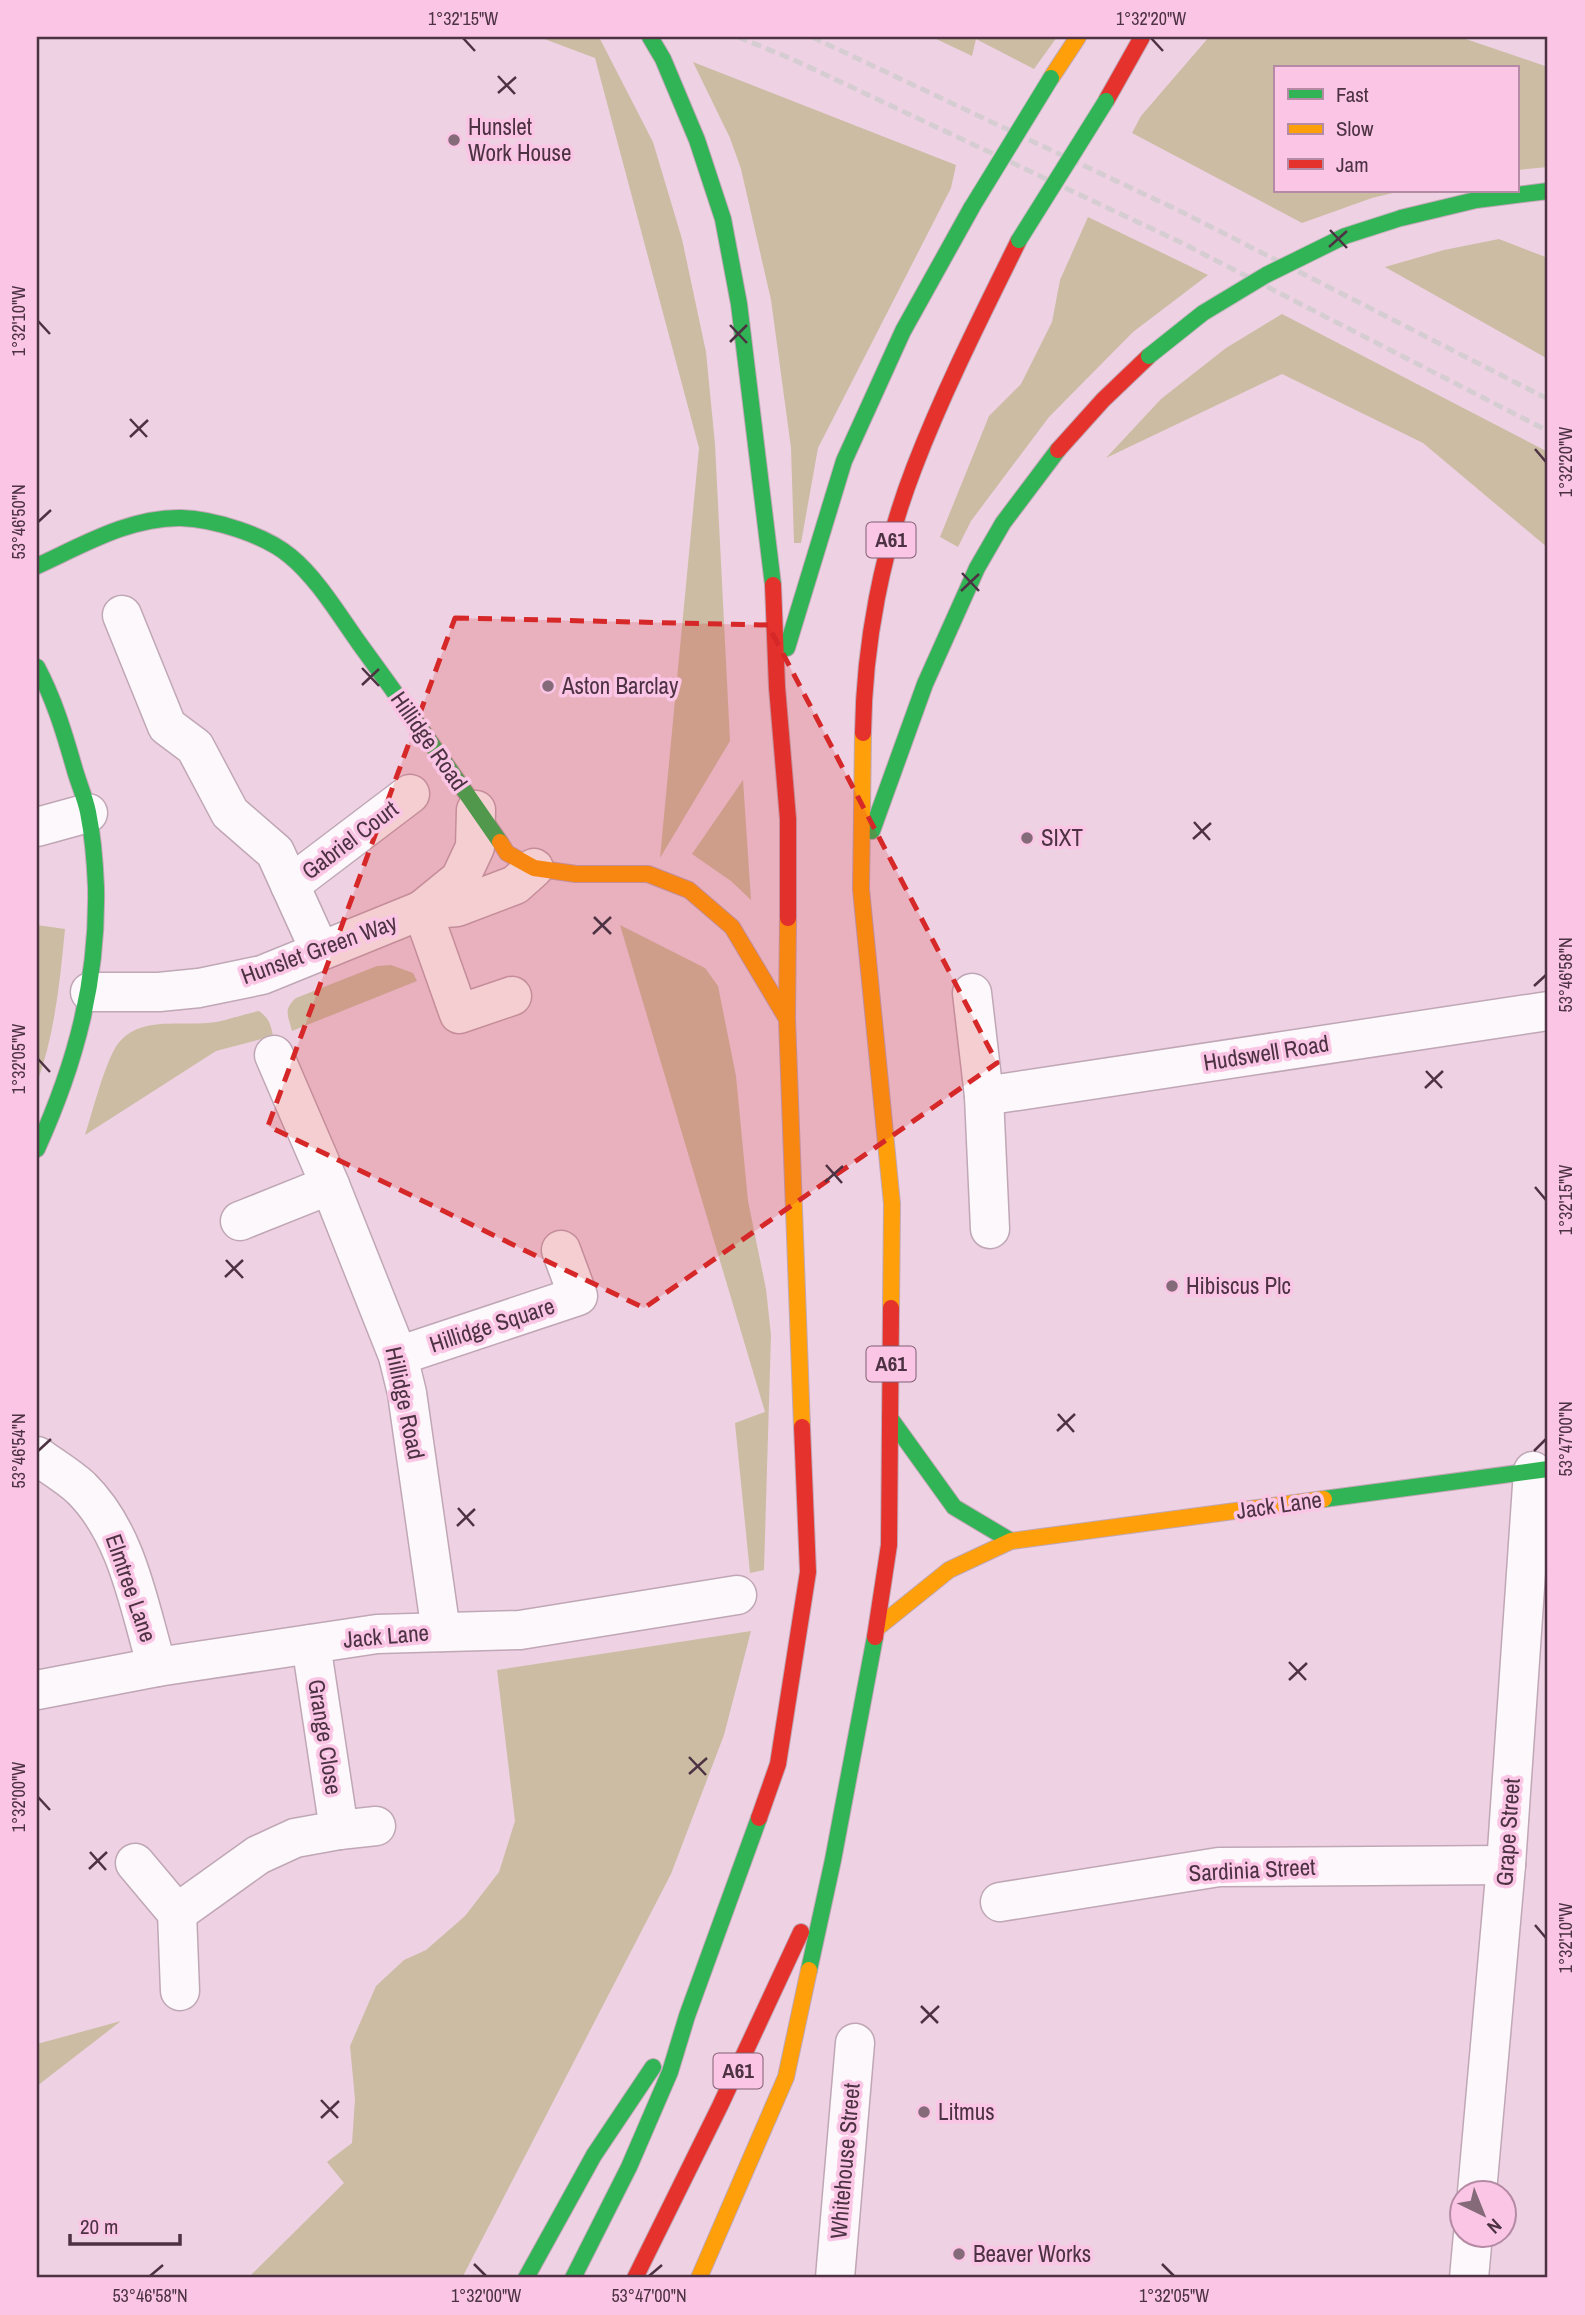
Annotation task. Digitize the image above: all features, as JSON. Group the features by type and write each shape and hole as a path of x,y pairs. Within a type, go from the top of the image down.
{"main road":[{"path":"573,2278 629,2167 665,2084 778,1763 808,1572 787,1019 788,819 777,687 774,580 739,304 723,219 697,140 663,59 650,37"},
{"path":"777,687 800,601 844,461 903,331 972,207 1078,37"},
{"path":"1126,66 1142,37"},
{"path":"1119,47 1126,66"},
{"name":"A61","path":"635,2278 738,2071 833,1860 877,1628 889,1545 892,1204 861,889 863,711 875,607 892,534 914,468 957,367 1019,240 1126,66"},
{"path":"861,864 901,747 945,635 986,551 1045,463 1110,391 1203,313 1266,275 1345,236 1401,218 1476,200 1548,191"},
{"name":"Hillidge Road","path":"37,566 144,521 183,518 254,534 290,556 317,586 433,744 507,853 534,868"},
{"path":"37,667 65,738 88,813 95,879 95,936 90,992 50,1121 37,1149"},
{"path":"534,868 576,874 648,874 689,890 732,927 787,1019"},
{"path":"890,1418 954,1507 1011,1541"},
{"name":"Jack Lane","path":"877,1628 949,1570 1011,1541 1540,1470"},
{"path":"699,2278 786,2077 833,1860"},
{"path":"526,2278 594,2155 687,2016"}],"street":[{"name":"Gabriel Court","path":"122,615 167,726 195,747 230,813 275,852 320,951"},
{"name":"Gabriel Court","path":"290,885 411,794"},
{"name":"Hunslet Green Way","path":"422,910 460,879 475,847 476,810"},
{"path":"37,827 88,813"},
{"name":"Hunslet Green Way","path":"90,992 159,992 199,988 262,975 422,910 457,907 515,885 534,868"},
{"path":"422,910 459,1014 512,996"},
{"path":"972,993 984,1096 990,1229"},
{"name":"Hudswell Road","path":"984,1096 1548,1011"},
{"name":"Hillidge Road","path":"274,1055 330,1185 398,1356 407,1393 441,1632"},
{"path":"240,1221 330,1185"},
{"name":"Hillidge Square","path":"398,1356 578,1296 561,1250"},
{"name":"Elmtree Lane","path":"37,1456 81,1488 110,1524 124,1557 156,1667"},
{"name":"Grape Street","path":"1477,2178 1540,1470"},
{"name":"Jack Lane","path":"37,1690 156,1667 377,1634 520,1630 737,1594"},
{"name":"Grange Close","path":"177,1913 258,1856 295,1838 358,1828 311,1644"},
{"path":"135,1863 177,1913 180,1991"},
{"name":"Sardinia Street","path":"1000,1902 1219,1867 1506,1865"},
{"name":"Whitehouse Street","path":"835,2278 855,2043"},
{"path":"1469,2278 1472,2248"}],"highlighted area":[{"path":"455,618 768,625 997,1063 644,1308 268,1126"}],"shaded area":[{"path":"539,37 599,37 653,142 682,239 706,352 715,444 730,741 660,858 699,448 595,58"},
{"path":"932,37 1057,37 1034,69 976,39 972,56"},
{"path":"1209,37 1460,37 1548,67 1548,167 1518,170 1518,66 1274,66 1274,192 1397,192 1302,223 1132,133 1141,116"},
{"path":"693,62 956,165 951,188 818,448 801,543 794,543 791,448 771,300 741,169 730,138"},
{"path":"1088,217 1208,275 1133,332 1049,417 971,521 958,547 940,537 989,416 1021,384 1052,322 1060,280"},
{"path":"1499,239 1548,258 1548,359 1385,267 1444,250"},
{"path":"1282,314 1548,452 1548,548 1423,443 1282,374 1106,458 1161,399 1226,348"},
{"path":"743,780 751,900 731,881 692,854"},
{"path":"37,925 65,929 52,1026 37,1083"},
{"path":"620,925 705,968 718,986 736,1076 748,1201 766,1289 771,1335 764,1570 750,1573 735,1423 765,1412"},
{"path":"391,965 413,973 417,981 292,1031 288,1009 296,998 377,966"},
{"path":"259,1011 269,1022 273,1036 216,1051 85,1135 101,1081 113,1052 122,1039 133,1031 159,1024 216,1022"},
{"path":"751,1631 724,1735 671,1874 462,2278 248,2278 344,2183 327,2162 352,2143 355,2099 350,2046 376,1986 404,1960 426,1950 465,1916 499,1872 515,1821 497,1670"},
{"path":"121,2021 37,2086 37,2044"}],"railway":[{"path":"738,37 792,59 1180,242 1548,431"},
{"path":"812,37 1184,213 1548,399"}],"traffic: fast":[{"path":"650,37 663,59 697,140 723,219 739,304 773,585"},
{"path":"972,207 1051,78"},
{"path":"1019,240 1106,101"},
{"path":"1401,218 1476,200 1548,191"},
{"path":"787,648 844,461 903,331 972,207"},
{"path":"1149,356 1203,313 1266,275 1345,236 1401,218"},
{"path":"872,831 925,684 977,568 1003,523 1058,450"},
{"path":"37,566 125,527 162,519 194,519 223,525 253,535 279,548 300,565 327,597 500,842"},
{"path":"37,667 58,716 87,806 96,887 93,956 82,1021 63,1085 37,1149"},
{"path":"890,1418 954,1507 1011,1541"},
{"path":"1324,1499 1548,1469"},
{"path":"809,1970 833,1860 875,1637"},
{"path":"573,2278 629,2167 670,2072 687,2016 759,1818"},
{"path":"526,2278 594,2155 653,2067"}],"traffic: slow":[{"path":"1051,78 1078,37"},
{"path":"863,733 861,889 892,1204 891,1308"},
{"path":"500,842 507,853 534,868 576,874 648,874 689,890 732,927 787,1019"},
{"path":"788,918 787,1019 802,1427"},
{"path":"877,1628 949,1570 1011,1541 1324,1499"},
{"path":"699,2278 786,2077 809,1970"}],"traffic: jam":[{"path":"1106,101 1142,37"},
{"path":"863,733 871,632 884,565 903,500 951,381 1019,240"},
{"path":"1058,450 1103,400 1149,356"},
{"path":"773,585 777,687 788,819 788,918"},
{"path":"875,1637 889,1545 891,1308"},
{"path":"759,1818 778,1764 808,1572 802,1427"},
{"path":"635,2278 720,2106 801,1932"}],"place":[{"name":"Hunslet Work House","path":"454,140"},
{"name":"Aston Barclay","path":"548,686"},
{"name":"SIXT","path":"1027,838"},
{"name":"Hibiscus Plc","path":"1172,1286"},
{"name":"Litmus","path":"924,2112"},
{"name":"Beaver Works","path":"959,2254"}]}
